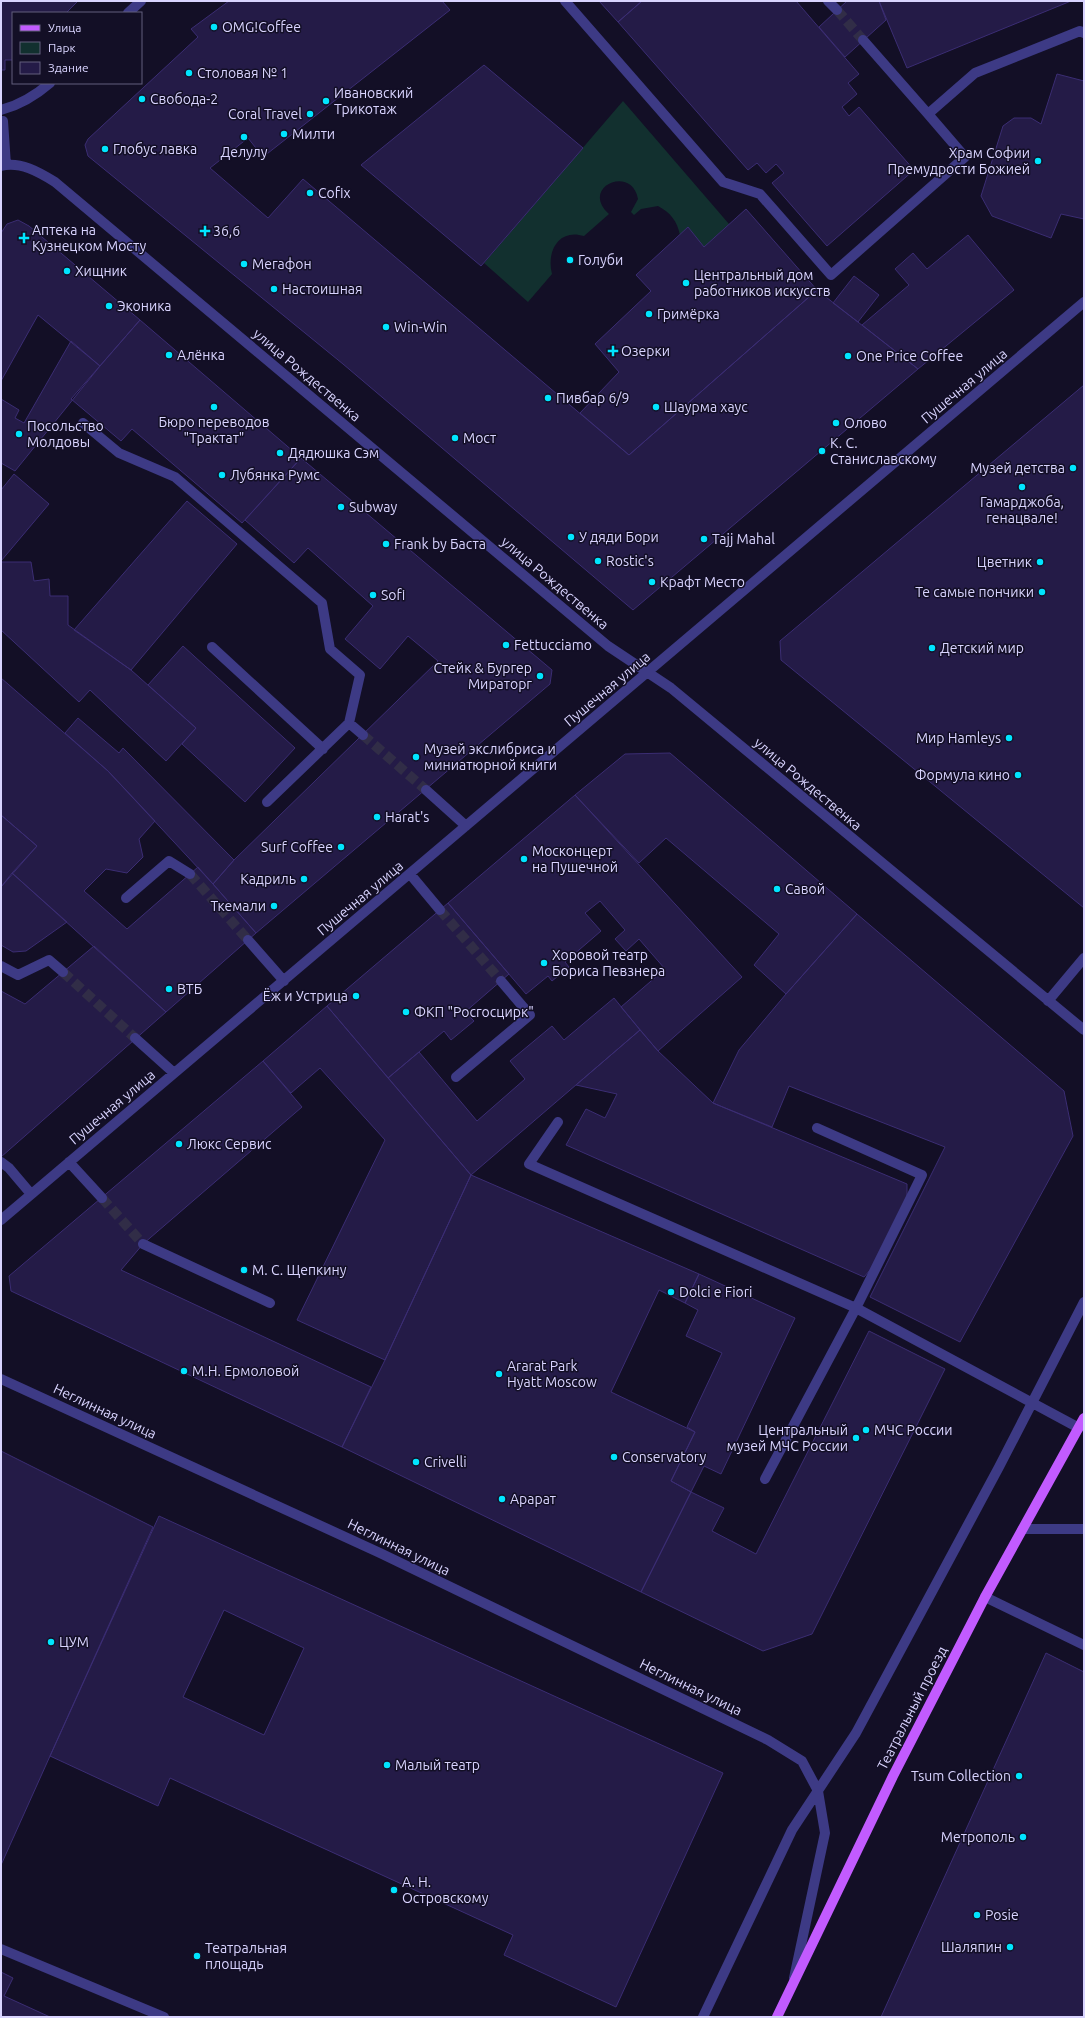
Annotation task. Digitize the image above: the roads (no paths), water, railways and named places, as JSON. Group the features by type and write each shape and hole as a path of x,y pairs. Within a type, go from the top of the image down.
{"main road":[{"name":"Театральный проезд","path":"776,2017 893,1776 985,1597 1084,1418"}],"street":[{"path":"129,12 141,1"},
{"path":"565,1 724,182 760,194 831,275 965,157 863,40"},
{"path":"828,1 837,10"},
{"path":"928,114 975,73 1080,31 1084,33"},
{"path":"1,110 18,105 38,93 49,84"},
{"path":"3,121 3,166"},
{"name":"улица Рождественка","path":"3,166 18,166 36,171 55,182 608,646 671,688 1084,1030"},
{"name":"Пушечная улица","path":"1,1220 1084,302"},
{"path":"83,422 119,453 175,477 322,603 330,649 360,675 349,723 267,802"},
{"path":"212,647 323,749"},
{"path":"349,723 363,735"},
{"path":"426,790 466,826"},
{"path":"126,898 169,861 190,874"},
{"path":"410,874 440,910"},
{"path":"248,940 284,981"},
{"path":"1048,1001 1084,958"},
{"path":"1,966 18,975 49,960 63,972"},
{"path":"456,1077 530,1015 501,981"},
{"path":"135,1038 174,1073"},
{"path":"558,1122 529,1164 856,1308 1079,1428"},
{"path":"764,1479 856,1308 922,1175 817,1128"},
{"path":"1,1162 31,1194"},
{"path":"69,1162 102,1198"},
{"path":"143,1244 270,1303"},
{"path":"703,2017 792,1830 856,1733 1032,1403 1084,1302"},
{"name":"Неглинная улица","path":"1,1379 380,1553 782,1748 802,1761 818,1791 825,1833 793,1983"},
{"path":"1023,1529 1084,1529"},
{"path":"985,1597 1084,1645"},
{"path":"1,1949 164,2017"}],"tunnel":[{"path":"837,10 863,40"},
{"path":"363,735 426,790"},
{"path":"190,874 248,940"},
{"path":"440,910 501,981"},
{"path":"63,972 135,1038"},
{"path":"102,1198 143,1244"}],"place":[{"name":"OMG!Coffee","path":"214,27"},
{"name":"Столовая № 1","path":"189,73"},
{"name":"Свобода-2","path":"142,99"},
{"name":"Ивановский Трикотаж","path":"326,101"},
{"name":"Coral Travel","path":"310,114"},
{"name":"Милти","path":"284,134"},
{"name":"Делулу","path":"244,137"},
{"name":"Глобус лавка","path":"105,149"},
{"name":"Храм Софии Премудрости Божией","path":"1038,161"},
{"name":"Cofix","path":"310,193"},
{"name":"36,6","path":"205,231"},
{"name":"Аптека на Кузнецком Мосту","path":"24,238"},
{"name":"Голуби","path":"570,260"},
{"name":"Мегафон","path":"244,264"},
{"name":"Хищник","path":"67,271"},
{"name":"Центральный дом работников искусств","path":"686,283"},
{"name":"Настоишная","path":"274,289"},
{"name":"Эконика","path":"109,306"},
{"name":"Гримёрка","path":"649,314"},
{"name":"Win-Win","path":"386,327"},
{"name":"Озерки","path":"613,351"},
{"name":"Алёнка","path":"169,355"},
{"name":"One Price Coffee","path":"848,356"},
{"name":"Пивбар 6/9","path":"548,398"},
{"name":"Бюро переводов \"Трактат\"","path":"214,407"},
{"name":"Шаурма хаус","path":"656,407"},
{"name":"Олово","path":"836,423"},
{"name":"Посольство Молдовы","path":"19,434"},
{"name":"Мост","path":"455,438"},
{"name":"К. С. Станиславскому","path":"822,451"},
{"name":"Дядюшка Сэм","path":"280,453"},
{"name":"Музей детства","path":"1073,468"},
{"name":"Лубянка Румс","path":"222,475"},
{"name":"Гамарджоба, генацвале!","path":"1022,487"},
{"name":"Subway","path":"341,507"},
{"name":"У дяди Бори","path":"571,537"},
{"name":"Tajj Mahal","path":"704,539"},
{"name":"Frank by Баста","path":"386,544"},
{"name":"Rostic's","path":"598,561"},
{"name":"Цветник","path":"1040,562"},
{"name":"Крафт Место","path":"652,582"},
{"name":"Те самые пончики","path":"1042,592"},
{"name":"Sofi","path":"373,595"},
{"name":"Fettucciamo","path":"506,645"},
{"name":"Детский мир","path":"932,648"},
{"name":"Стейк & Бургер Мираторг","path":"540,676"},
{"name":"Мир Hamleys","path":"1009,738"},
{"name":"Музей экслибриса и миниатюрной книги","path":"416,757"},
{"name":"Формула кино","path":"1018,775"},
{"name":"Harat's","path":"377,817"},
{"name":"Surf Coffee","path":"341,847"},
{"name":"Москонцерт на Пушечной","path":"524,859"},
{"name":"Кадриль","path":"304,879"},
{"name":"Савой","path":"777,889"},
{"name":"Ткемали","path":"274,906"},
{"name":"Хоровой театр Бориса Певзнера","path":"544,963"},
{"name":"ВТБ","path":"169,989"},
{"name":"Ёж и Устрица","path":"356,996"},
{"name":"ФКП \"Росгосцирк\"","path":"406,1012"},
{"name":"Люкс Сервис","path":"179,1144"},
{"name":"М. С. Щепкину","path":"244,1270"},
{"name":"Dolci e Fiori","path":"671,1292"},
{"name":"М.Н. Ермоловой","path":"184,1371"},
{"name":"Ararat Park Hyatt Moscow","path":"499,1374"},
{"name":"МЧС России","path":"866,1430"},
{"name":"Центральный музей МЧС России","path":"856,1438"},
{"name":"Conservatory","path":"614,1457"},
{"name":"Crivelli","path":"416,1462"},
{"name":"Арарат","path":"502,1499"},
{"name":"ЦУМ","path":"51,1642"},
{"name":"Малый театр","path":"387,1765"},
{"name":"Tsum Collection","path":"1019,1776"},
{"name":"Метрополь","path":"1023,1837"},
{"name":"А. Н. Островскому","path":"394,1890"},
{"name":"Posie","path":"977,1915"},
{"name":"Шаляпин","path":"1010,1947"},
{"name":"Театральная площадь","path":"197,1956"}]}
